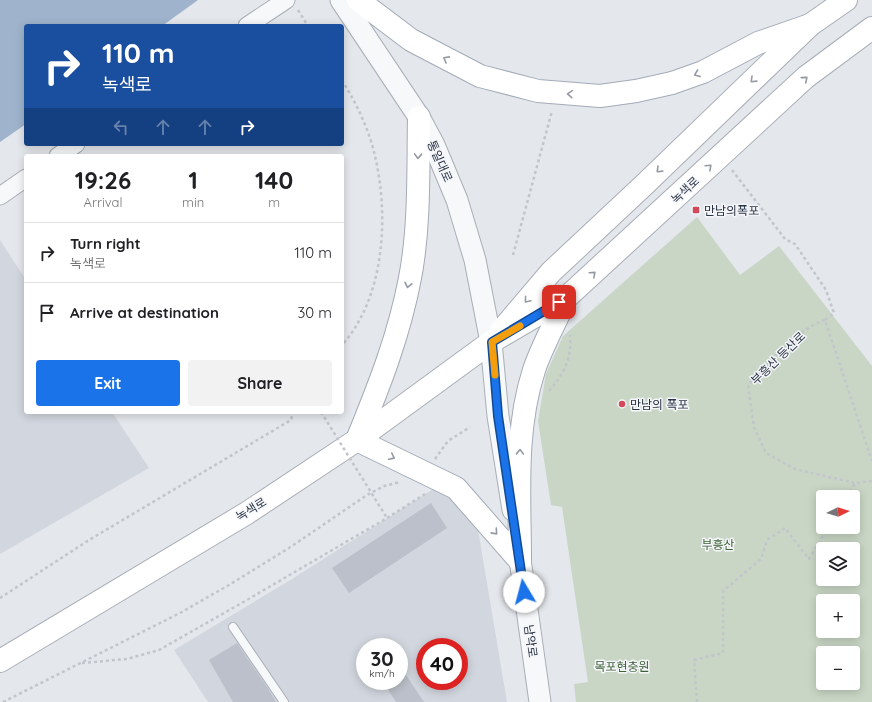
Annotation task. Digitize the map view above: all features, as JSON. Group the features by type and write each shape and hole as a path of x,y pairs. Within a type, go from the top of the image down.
{"main road":[{"path":"358,0 411,40 480,76 511,85 556,93 600,96 636,92 672,83 703,72 758,43 810,25"},
{"name":"녹색로","path":"492,342 551,272 644,185 810,25 846,0"},
{"name":"녹색로","path":"0,661 247,513 357,440 492,342 566,298 806,77 872,28"},
{"path":"420,117 415,232 410,277 401,318 386,368 357,440 456,488 520,560"},
{"path":"520,560 519,448 526,406 534,370 566,298"}],"street":[{"name":"통일대로","path":"341,0 420,117 447,173 470,238 492,342"},
{"path":"251,24 291,4"},
{"path":"61,154 73,146"},
{"path":"0,196 24,179"},
{"name":"남악로","path":"492,342 498,416 540,702"}],"lane":[{"path":"233,627 284,702"}],"path":[{"path":"291,4 306,24"},
{"path":"344,84 367,130 375,156 381,197 382,229 379,260 375,280 364,312 344,342"},
{"path":"512,255 556,93"},
{"path":"721,156 785,239 795,244 826,290 834,313 826,320 872,461"},
{"name":"부흥산 등산로","path":"826,320 812,325 786,347 748,385 754,427 766,452 795,468 855,483 872,481"},
{"path":"546,395 558,381 568,363 571,347 570,330"},
{"path":"0,598 89,540 291,420 292,414"},
{"path":"322,414 387,518"},
{"path":"432,463 448,441 470,427"},
{"path":"3,702 180,613 289,548 367,495 384,486 407,482"},
{"path":"851,490 855,483"},
{"path":"82,663 128,659 159,650 425,495"},
{"path":"697,702 694,660 723,653 722,591 761,559 767,540 785,528 809,559 824,534"}],"shaded area":[{"path":"0,240 24,277 24,414 113,414 149,468 0,554"},
{"path":"438,486 465,511 478,530 507,702 208,702 174,650 292,579"}],"green space":[{"name":"부흥산","path":"697,217 740,275 779,246 872,366 872,702 576,702 574,684 588,682 562,507 551,505 538,421 546,374 563,336"}],"water":[{"path":"0,0 198,0 165,24 24,24 24,125 0,142"}],"building":[{"path":"431,503 447,528 349,593 332,568"},
{"path":"237,643 276,702 233,702 209,660"},
{"path":"408,678 424,702 396,702 388,690 408,690"}],"slow traffic":[{"path":"495,375 492,342 520,326"}],"place":[{"name":"만남의폭포","path":"696,210"},
{"name":"만남의 폭포","path":"622,404"}],"route":[{"path":"524,592 498,416 492,342 559,302"}],"park label":[{"name":"목포현충원","path":"622,666"}]}
